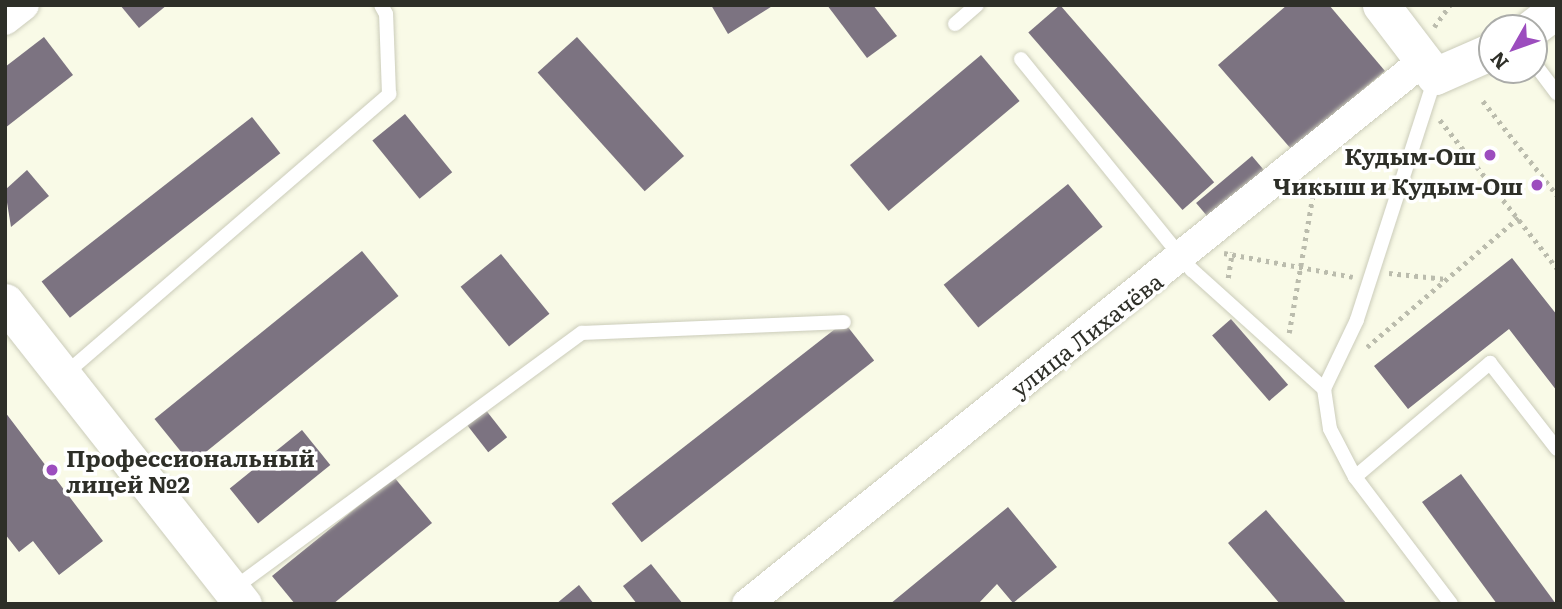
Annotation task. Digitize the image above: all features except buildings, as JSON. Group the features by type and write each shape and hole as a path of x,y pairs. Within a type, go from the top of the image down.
{"street":[{"path":"5,20 24,5"},
{"path":"1381,5 1428,80"},
{"name":"улица Лихачёва","path":"747,604 1322,146 1428,80 1478,57"},
{"path":"5,302 237,597"}],"lane":[{"path":"63,375 389,94 386,14 380,5"},
{"path":"955,24 977,5"},
{"path":"1021,59 1189,253 1225,300 1324,389"},
{"path":"1428,80 1373,271 1324,389 1329,429 1355,477 1451,604"},
{"path":"237,597 582,333 844,322"},
{"path":"1355,477 1490,363 1557,449"}],"path":[{"path":"1428,80 1518,219 1557,268"},
{"path":"1483,101 1557,195"},
{"path":"1286,354 1322,146"},
{"path":"1225,300 1239,213"},
{"path":"1361,353 1518,219"},
{"path":"1189,253 1232,254 1351,277 1373,271 1446,279"}],"place":[{"name":"Кудым-Ош","path":"1490,155"},
{"name":"Чикыш и Кудым-Ош","path":"1537,185"},
{"name":"Профессиональный лицей №2","path":"52,470"}]}
